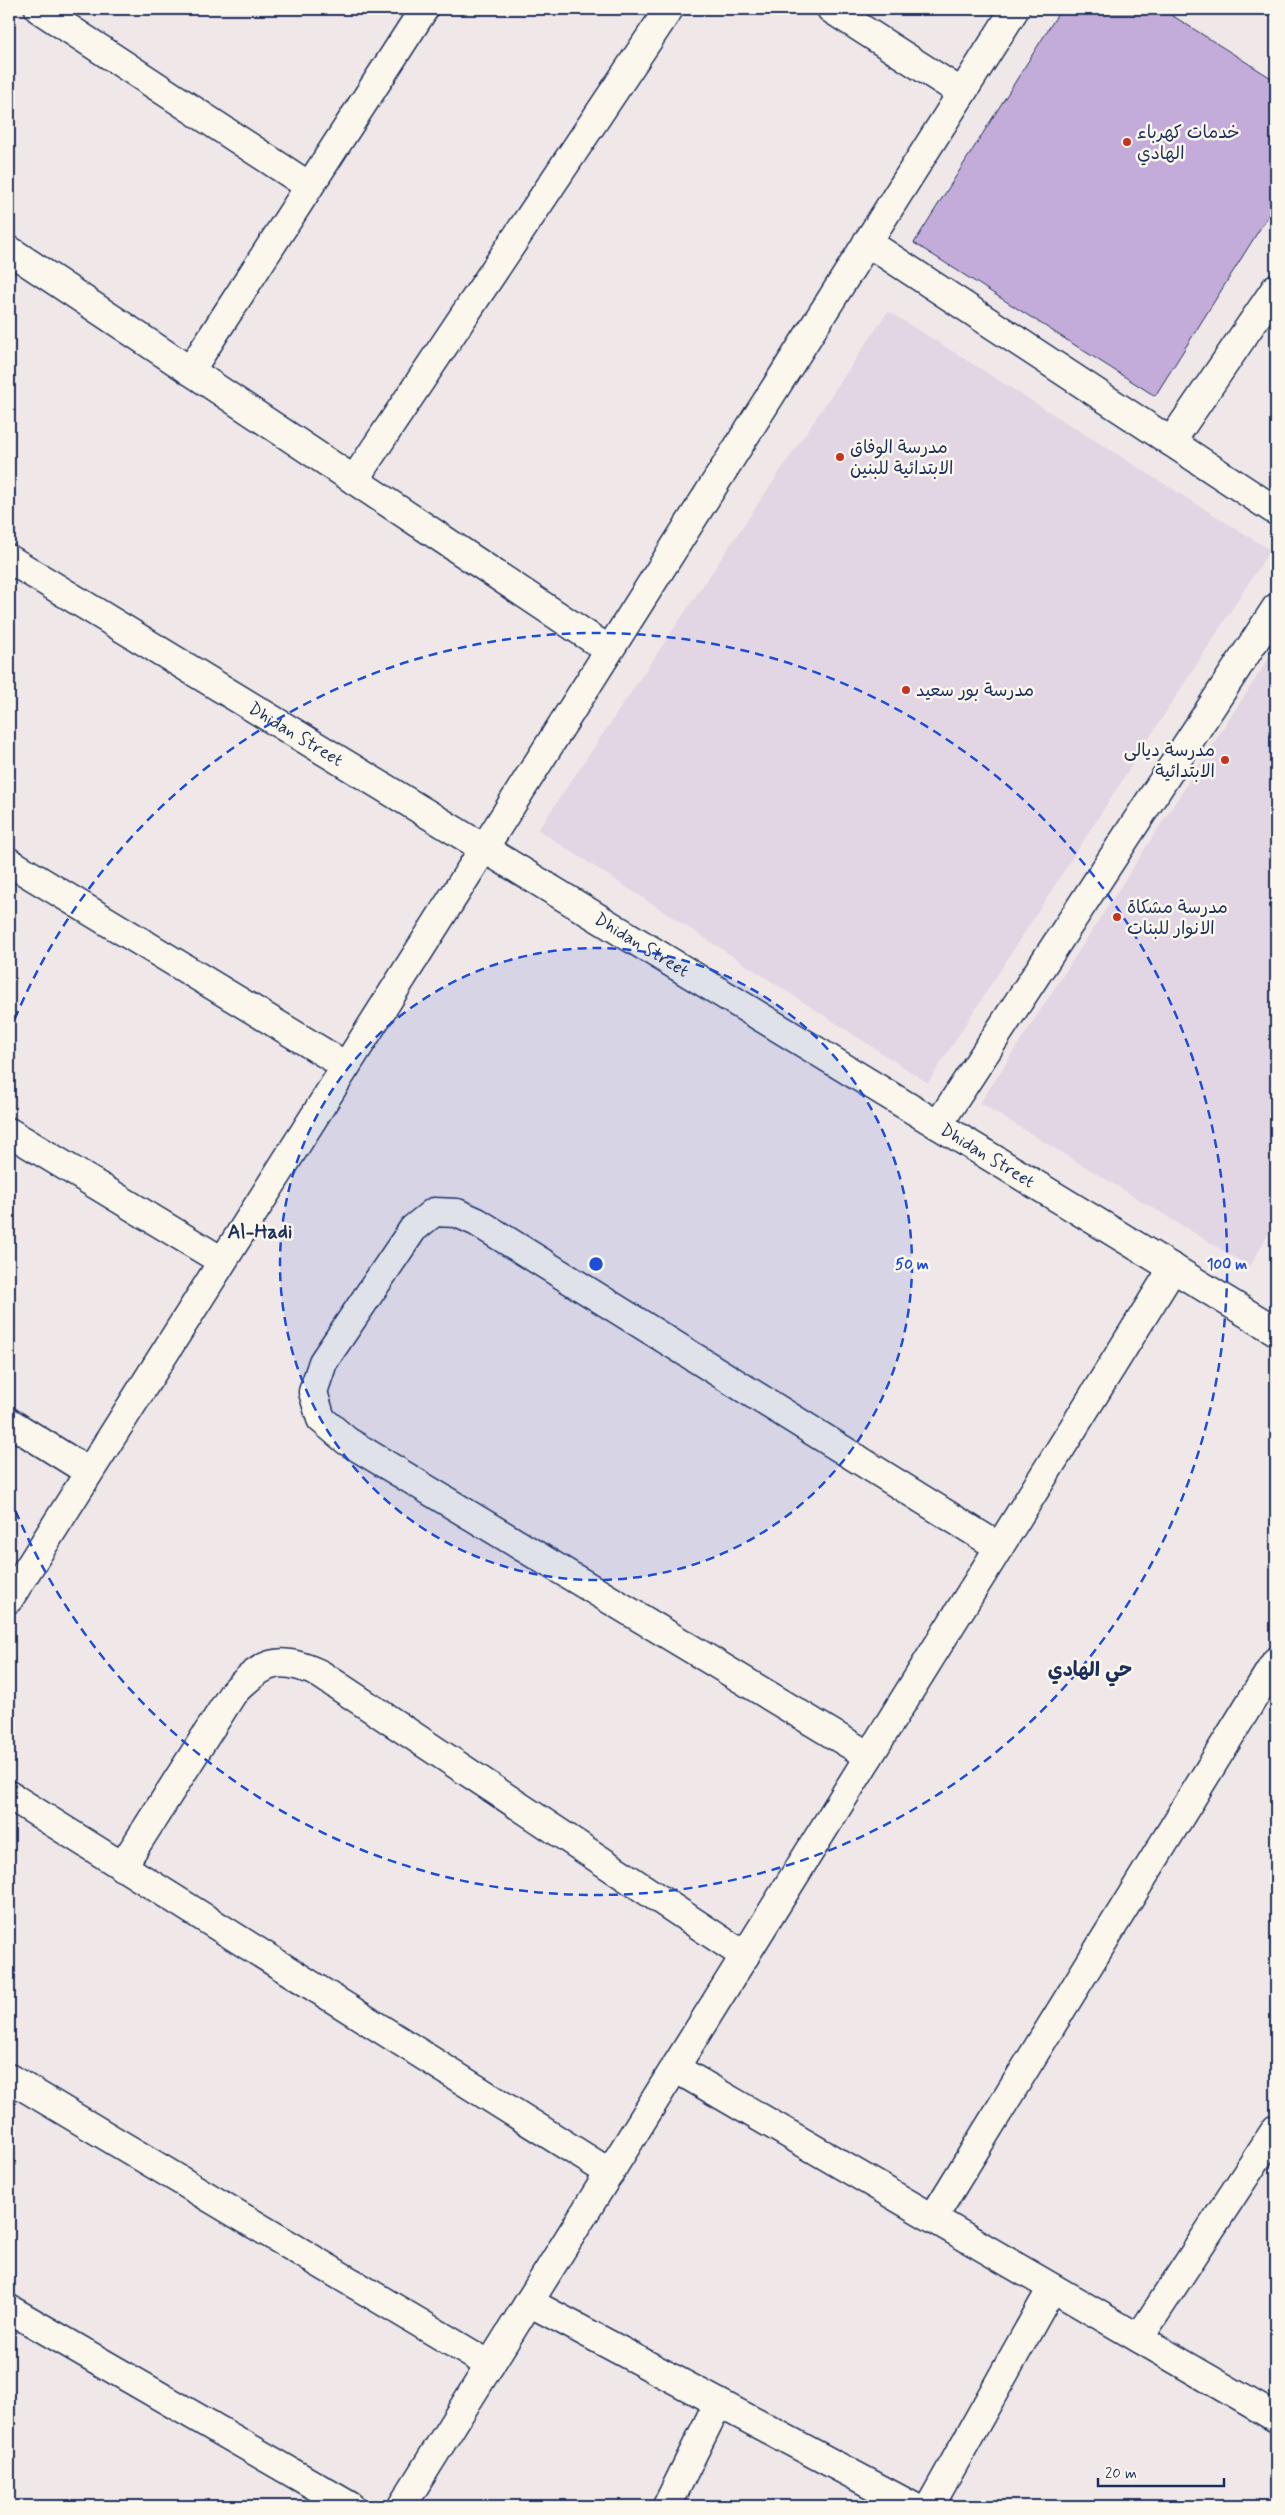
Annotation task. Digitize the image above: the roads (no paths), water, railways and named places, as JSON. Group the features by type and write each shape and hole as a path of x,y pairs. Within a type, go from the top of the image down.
{"street":[{"path":"190,371 424,9"},
{"path":"354,480 669,9"},
{"path":"831,9 962,93"},
{"path":"9,1599 1015,9"},
{"path":"56,13 309,186"},
{"path":"867,242 1276,511"},
{"path":"9,250 609,650"},
{"path":"1171,442 1276,288"},
{"name":"Dhidan Street","path":"9,558 1276,1331"},
{"path":"938,1125 1276,608"},
{"path":"9,862 346,1066"},
{"path":"9,1132 222,1261"},
{"path":"869,1756 347,1440 322,1419 313,1392 323,1362 413,1229 434,1212 457,1213 477,1222 999,1547"},
{"path":"402,2506 1173,1268"},
{"path":"9,1422 89,1472"},
{"path":"932,2218 1276,1661"},
{"path":"122,1867 233,1693 253,1672 274,1664 298,1664 320,1674 745,1956"},
{"path":"9,1794 610,2173"},
{"path":"675,2068 1276,2418"},
{"path":"9,2078 490,2365"},
{"path":"1138,2338 1276,2129"},
{"path":"930,2506 1052,2288"},
{"path":"529,2302 912,2506"},
{"path":"9,2309 350,2506"},
{"path":"666,2506 718,2403"}],"place":[{"name":"خدمات كهرباء الهادي","path":"1127,142"},
{"name":"مدرسة الوفاق الابتدائية للبنين","path":"840,457"},
{"name":"مدرسة بور سعيد","path":"906,690"},
{"name":"مدرسة ديالى الابتدائية","path":"1225,760"},
{"name":"مدرسة مشكاة الانوار للبنات","path":"1117,917"}],"district":[{"name":"Al-Hadi","path":"260,1231"},
{"name":"حي الهادي","path":"1090,1669"}]}
